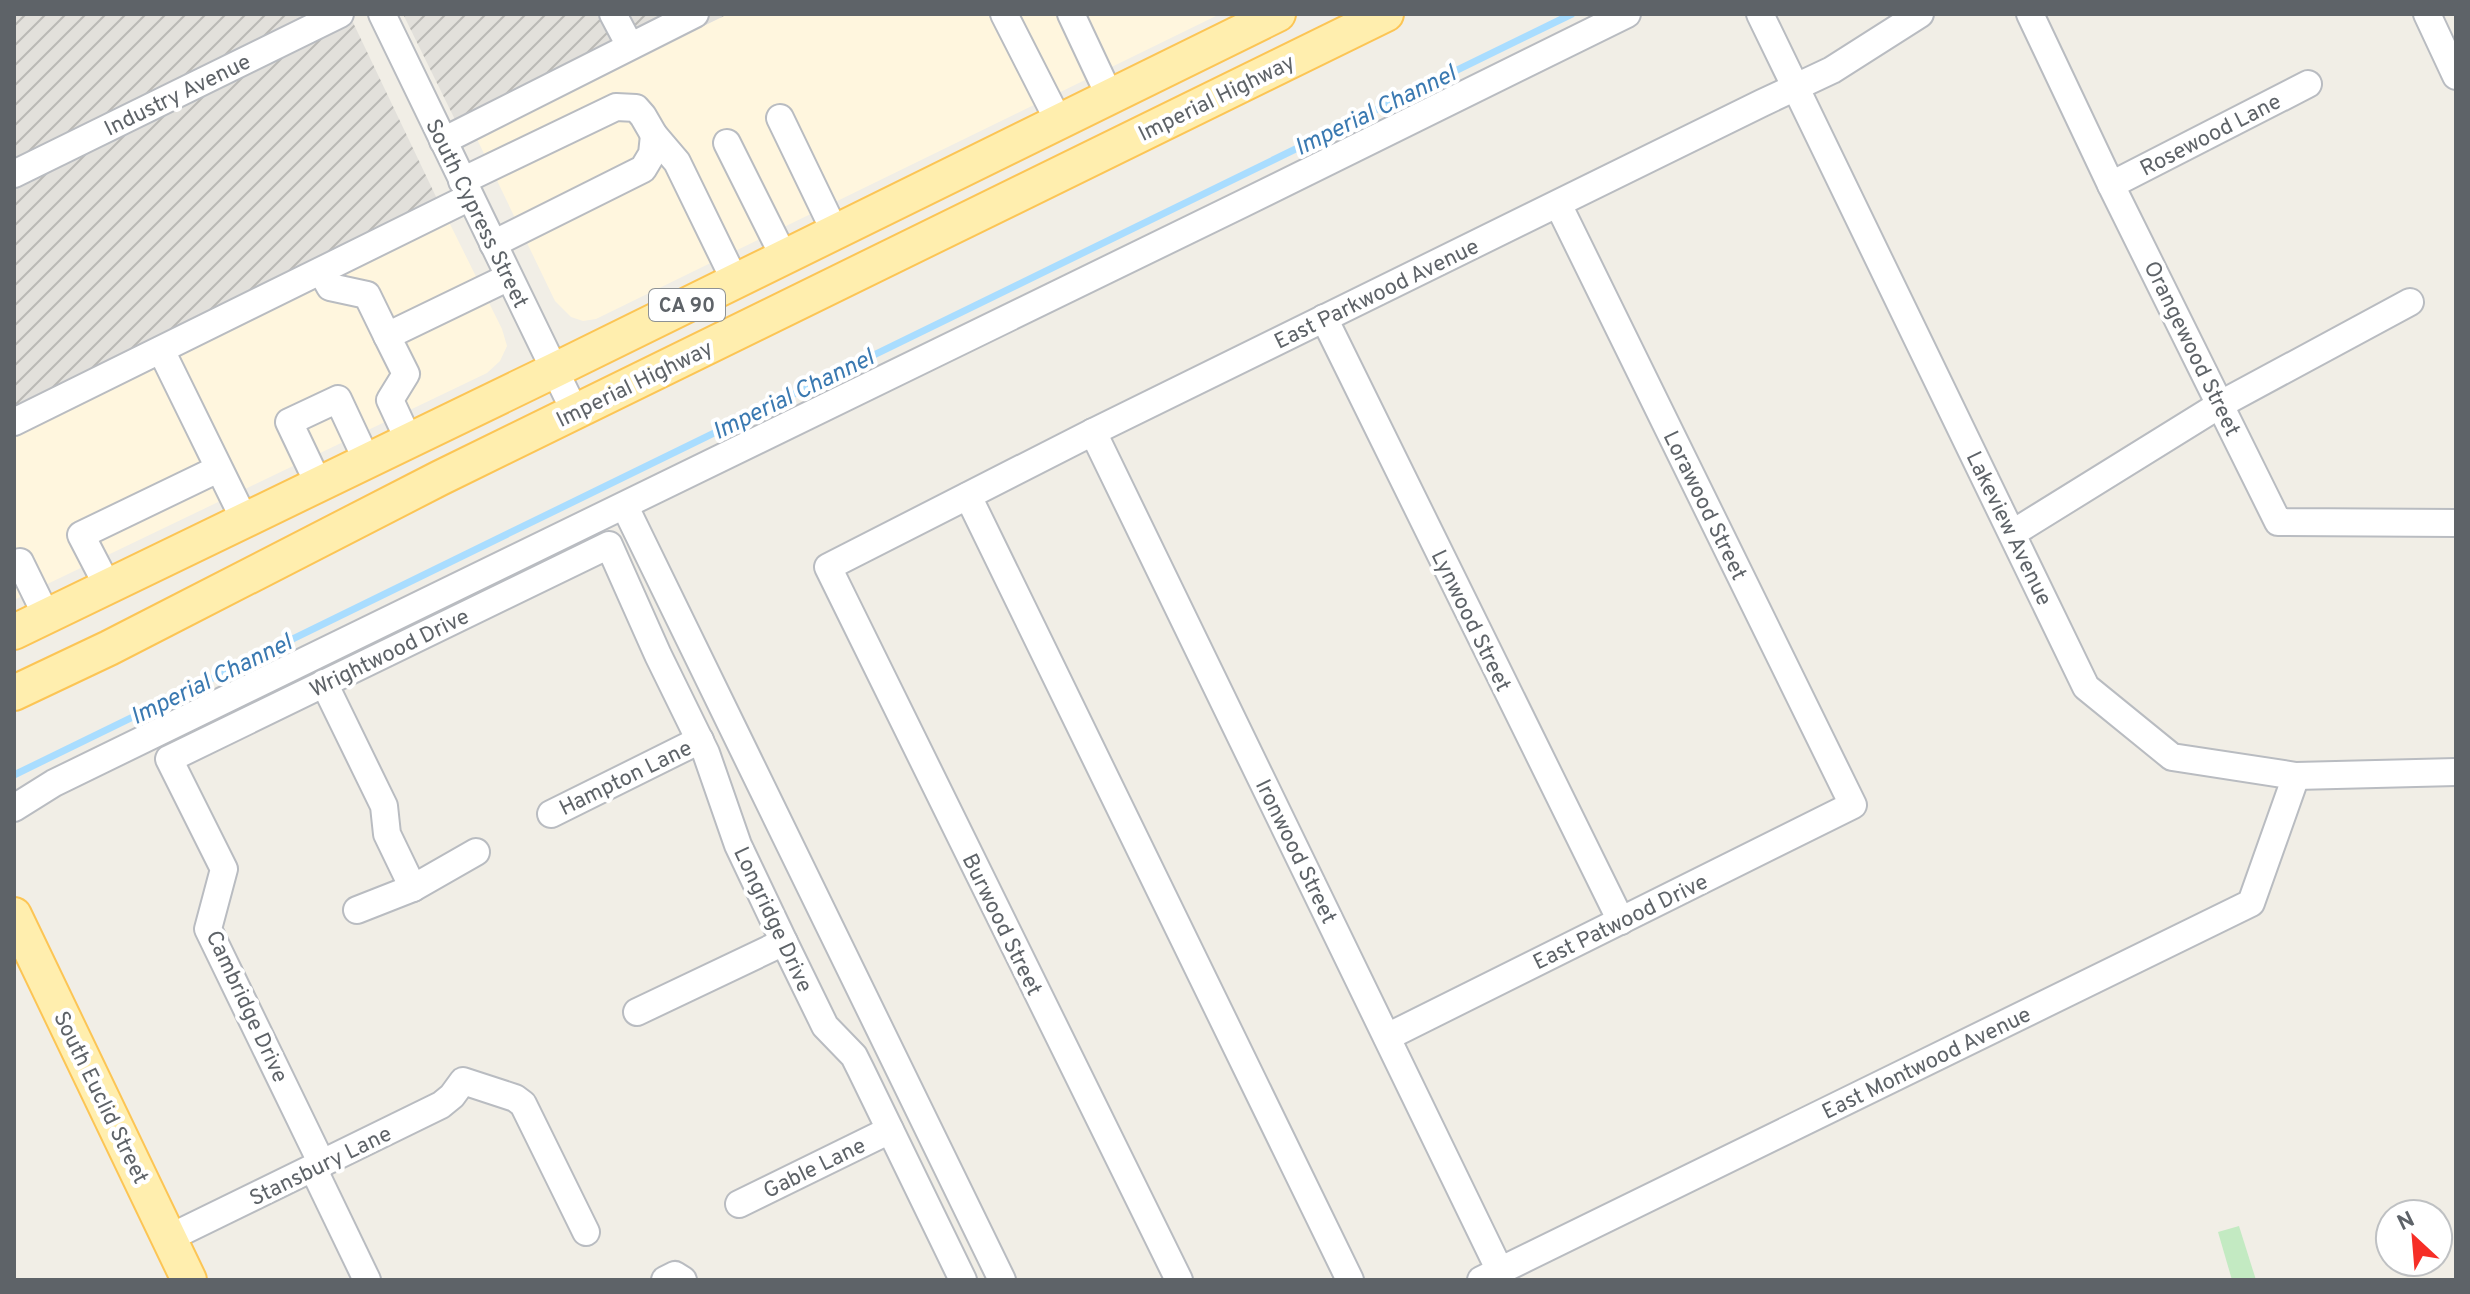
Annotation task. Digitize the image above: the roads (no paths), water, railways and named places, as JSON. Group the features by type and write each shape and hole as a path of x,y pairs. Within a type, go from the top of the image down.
{"main road":[{"name":"CA 90","path":"14,632 1278,14"},
{"name":"Imperial Highway","path":"14,693 184,610 396,500 1386,14"},
{"path":"184,610 182,597 195,583 255,549 268,536 269,524 255,516"},
{"name":"South Euclid Street","path":"14,915 22,951 189,1280"}],"street":[{"name":"Industry Avenue","path":"14,174 340,14"},
{"name":"South Cypress Street","path":"382,14 575,412"},
{"path":"613,14 630,46"},
{"path":"443,141 695,14"},
{"path":"1004,14 1059,122"},
{"path":"1071,14 1110,97"},
{"path":"14,808 54,783 1627,14"},
{"name":"Lakeview Avenue","path":"1760,14 2086,687 2172,757 2296,776 2456,772"},
{"name":"East Parkwood Avenue","path":"828,567 1093,432 1795,89 1832,70 1920,14"},
{"name":"Orangewood Street","path":"2030,14 2278,522 2456,523"},
{"path":"2427,14 2456,76"},
{"name":"Rosewood Lane","path":"2111,185 2308,84"},
{"path":"14,422 321,271 616,107 636,108 677,162 735,281"},
{"path":"780,118 835,232"},
{"path":"493,244 643,169 652,154 654,135"},
{"path":"727,143 784,257"},
{"name":"Lorawood Street","path":"1558,204 1853,805"},
{"path":"321,271 330,287 367,295 406,374 390,400 409,441"},
{"path":"387,336 509,277"},
{"path":"2013,533 2221,404 2410,302"},
{"name":"Lynwood Street","path":"1324,318 1621,921"},
{"path":"161,350 218,469 255,516"},
{"path":"319,485 289,422 338,399 367,461"},
{"name":"Ironwood Street","path":"1093,432 1387,1037 1490,1275"},
{"path":"108,587 81,535 218,469"},
{"path":"968,496 1350,1280"},
{"path":"630,517 1002,1280"},
{"name":"Wrightwood Drive","path":"169,759 609,545"},
{"name":"Longridge Drive","path":"609,545 715,774 738,845 784,942 825,1026 854,1056 963,1280"},
{"path":"14,565 20,562 47,617"},
{"name":"Burwood Street","path":"828,567 1179,1280"},
{"path":"324,683 384,806 387,834 413,888"},
{"name":"Hampton Lane","path":"551,814 700,740"},
{"name":"Cambridge Drive","path":"169,759 224,869 208,929 318,1166 367,1280"},
{"name":"East Montwood Avenue","path":"1490,1275 2251,903 2296,776"},
{"name":"East Patwood Drive","path":"1387,1037 1853,805"},
{"path":"357,910 413,888 476,852"},
{"path":"637,1012 784,942"},
{"name":"Stansbury Lane","path":"169,1238 441,1105 463,1081 515,1098 523,1104 586,1232"},
{"name":"Gable Lane","path":"739,1204 890,1130"},
{"path":"665,1280 675,1275 683,1280"}],"waterway":[{"name":"Imperial Channel","path":"14,775 1572,14"}]}
